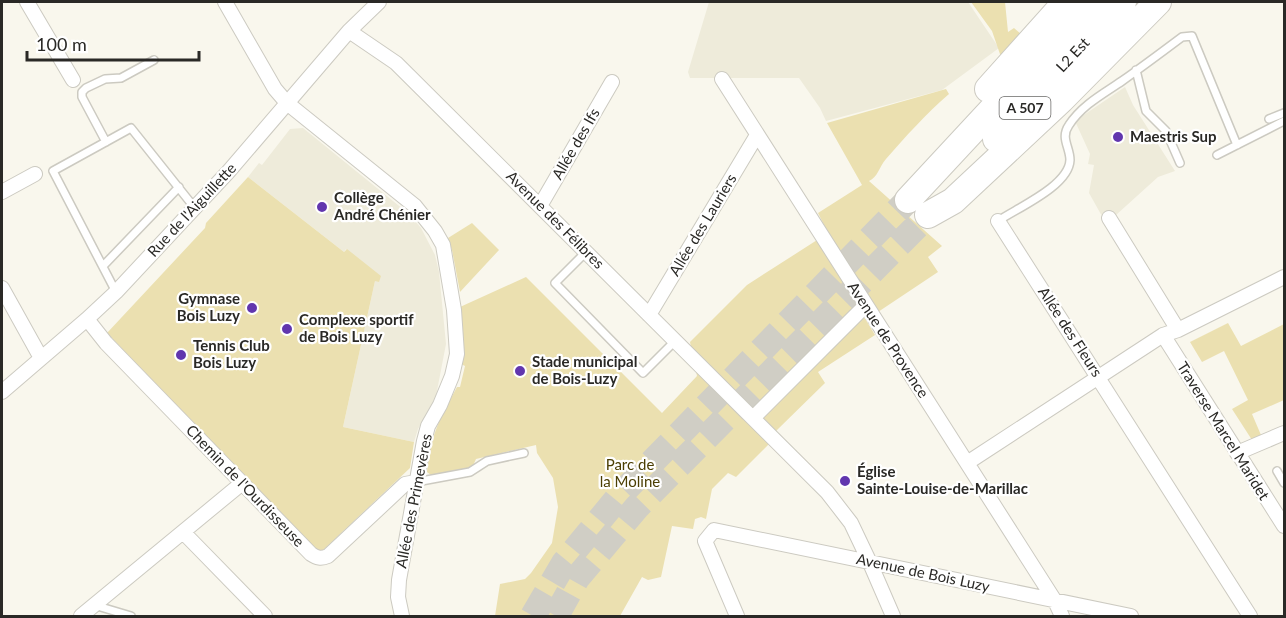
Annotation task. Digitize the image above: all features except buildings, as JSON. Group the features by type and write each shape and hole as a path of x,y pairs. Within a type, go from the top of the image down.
{"highway":[{"path":"1066,2 924,163 918,208 953,201 1060,100 1158,2"},
{"name":"L2 Est","path":"918,208 1092,2"},
{"name":"L2 Est","path":"918,208 1123,2"}],"street":[{"path":"27,2 73,80"},
{"name":"Allée des Primevères","path":"225,2 275,89 287,103 415,206 443,245 454,310 457,354 452,376 441,405 428,426 416,482 399,580 398,597 402,616"},
{"name":"Rue de l'Aiguillette","path":"2,392 116,291 229,171 369,7 380,2"},
{"name":"Avenue des Félibres","path":"349,31 396,63 827,492 851,523 893,616"},
{"name":"Avenue de Provence","path":"722,79 1055,601 1062,616"},
{"name":"Allée des Ifs","path":"540,206 612,82"},
{"name":"Allée des Lauriers","path":"649,315 757,135"},
{"path":"2,192 35,174"},
{"path":"1109,218 1178,330"},
{"name":"Allée des Fleurs","path":"998,220 1250,616"},
{"path":"967,463 1163,335 1178,330 1284,277"},
{"path":"2,288 41,358"},
{"path":"753,418 866,305"},
{"name":"Chemin de l'Ourdisseuse","path":"87,319 114,351 311,554 322,559 328,556 405,484 416,482"},
{"name":"Traverse Marcel Maridet","path":"1163,335 1284,526"},
{"path":"1237,453 1284,433"},
{"path":"81,616 241,484"},
{"name":"Avenue de Bois Luzy","path":"737,616 705,541 714,530 1131,616"},
{"path":"183,532 265,616"}],"lane":[{"path":"1180,163 1166,131 1146,111 1136,70 1182,37 1192,36 1237,145"},
{"path":"106,142 82,97 82,92 105,79 121,78 154,60"},
{"name":"Allée des Fleurs","path":"998,220 1060,181 1069,166 1070,157 1065,144 1065,133 1069,125 1095,99 1136,70"},
{"path":"1269,119 1284,113"},
{"path":"1217,155 1284,121"},
{"path":"116,291 53,171 132,128 195,207"},
{"path":"103,267 179,187"},
{"path":"586,252 555,284 644,373 675,341"},
{"path":"416,482 462,475 487,461 524,453"},
{"path":"1277,471 1284,483"},
{"path":"94,606 131,616"}],"shaded area":[{"path":"709,2 968,2 999,48 942,90 826,121 820,108 799,78 690,78 688,72"},
{"name":"Maestris Sup","path":"1125,87 1133,105 1175,171 1158,177 1116,215 1103,218 1089,193 1094,165 1088,164 1090,154 1075,121"},
{"path":"303,128 409,214 421,228 435,255 439,272 446,344 436,396 418,429 414,442 343,427 375,281 346,249 344,252 248,177 259,163 262,165 290,129"}],"green space":[{"path":"971,2 1005,2 1008,32 1014,28 1021,34 1001,57 992,31"},
{"name":"Parc de la Moline","path":"946,89 949,94 886,159 869,181 942,246 928,257 938,272 866,320 875,335 818,372 825,383 777,430 768,445 736,477 728,473 712,489 706,519 701,517 695,519 693,529 672,526 661,577 648,580 642,577 620,616 495,616 500,584 525,579 552,543 558,507 553,478 537,453 536,445 476,459 472,468 431,475 427,472 437,428 457,387 460,387 465,366 461,364 464,346 460,307 526,277 662,413 697,376 690,342 747,285 828,233 818,213 862,185 827,123"},
{"name":"Complexe sportif de Bois Luzy","path":"248,177 344,252 347,249 381,276 379,282 375,281 343,427 414,442 410,468 319,554 107,333 205,228 206,223"},
{"path":"472,223 499,250 460,292 448,238"},
{"path":"1228,323 1241,346 1284,324 1284,400 1252,414 1261,435 1252,440 1232,409 1248,400 1224,351 1202,362 1190,342"}],"tunnel":[{"path":"533,616 564,563 621,494 908,200"},
{"path":"556,616 577,578 637,507 928,215"}],"place":[{"name":"Maestris Sup","path":"1118,137"},
{"name":"Collège André Chénier","path":"322,207"},
{"name":"Gymnase Bois Luzy","path":"252,308"},
{"name":"Complexe sportif de Bois Luzy","path":"287,329"},
{"name":"Tennis Club Bois Luzy","path":"181,355"},
{"name":"Stade municipal de Bois-Luzy","path":"520,371"},
{"name":"Église Sainte-Louise-de-Marillac","path":"845,481"}]}
